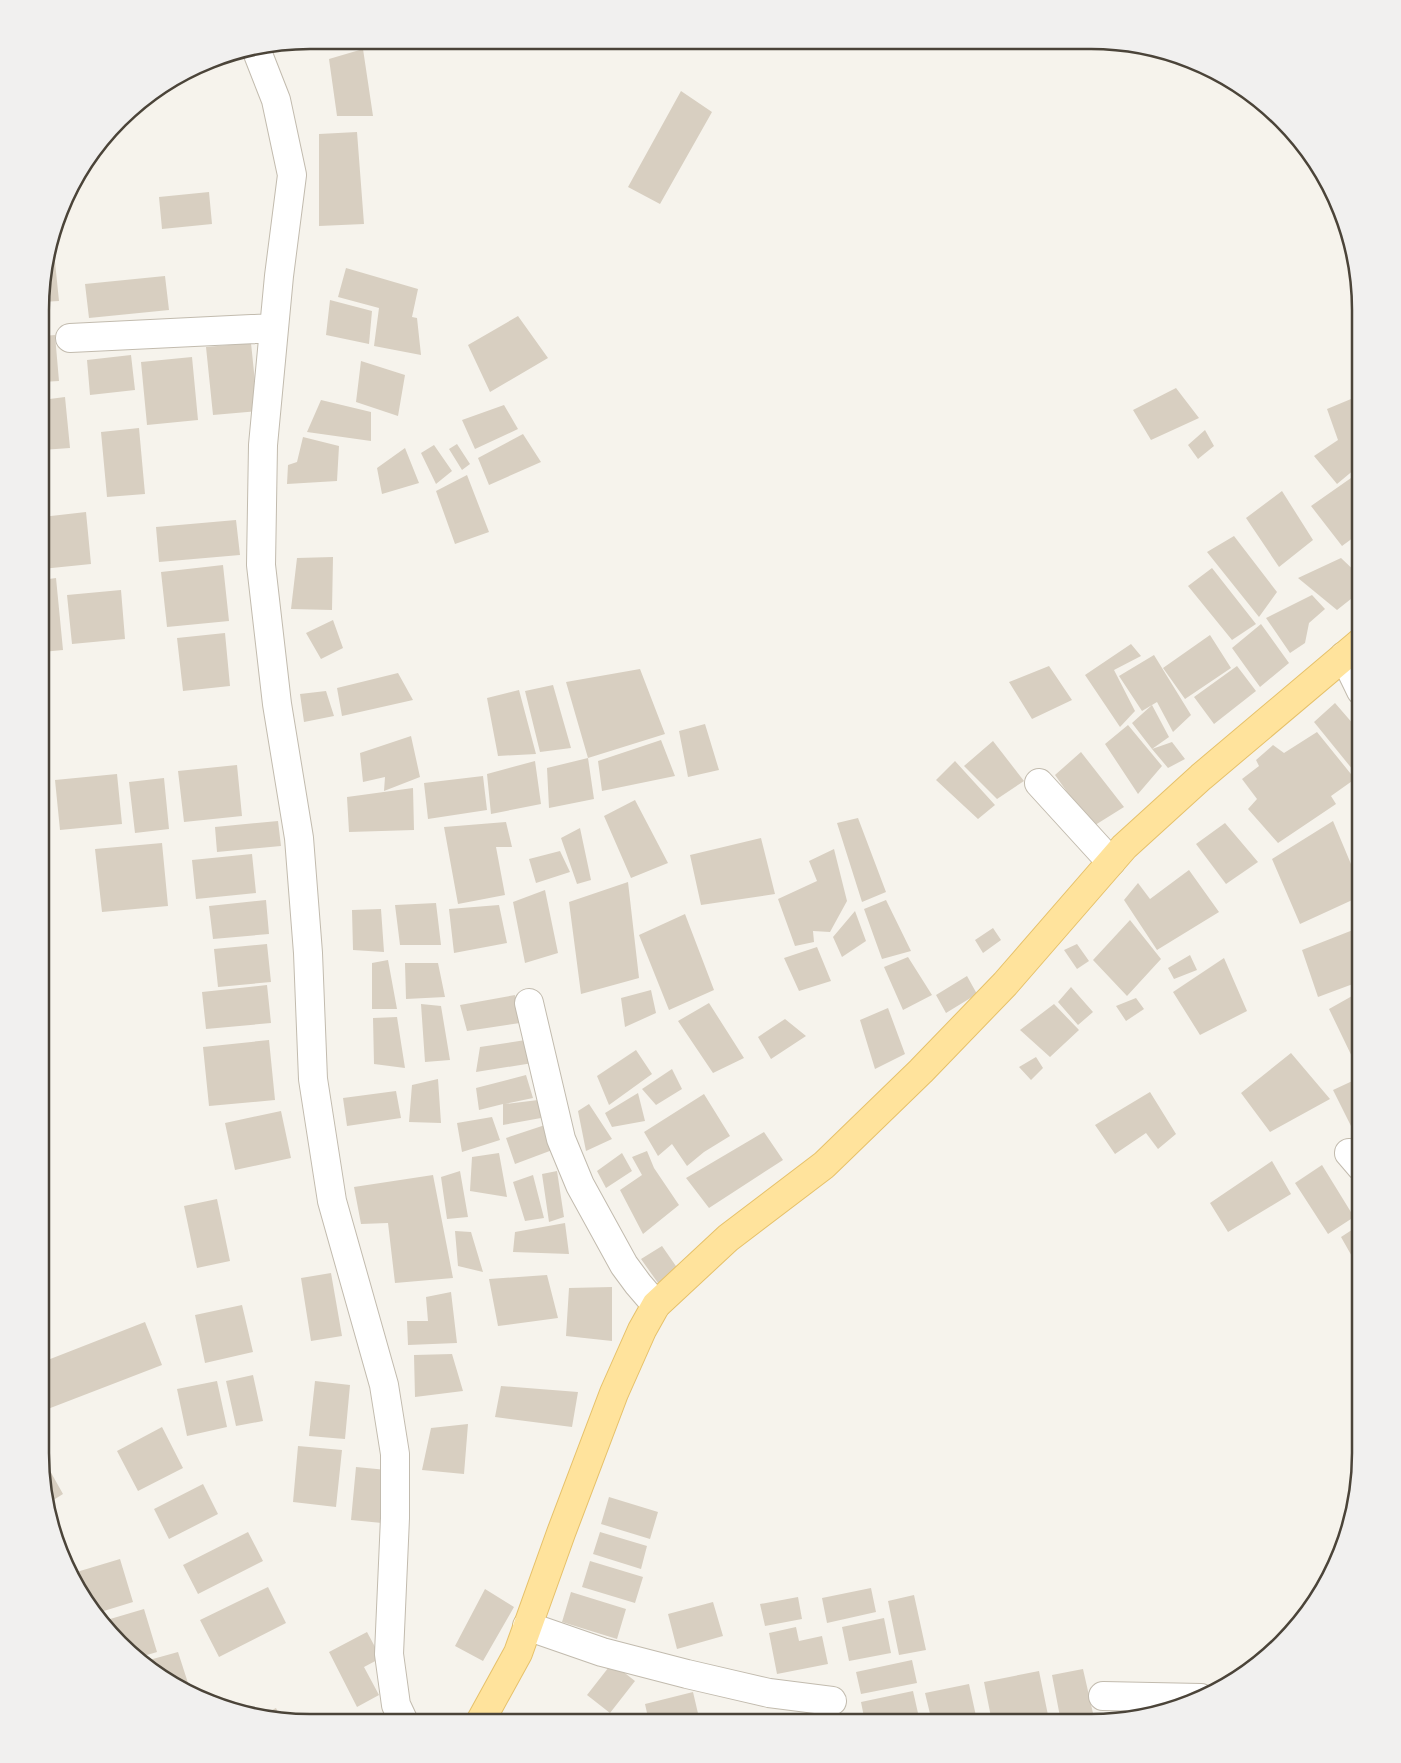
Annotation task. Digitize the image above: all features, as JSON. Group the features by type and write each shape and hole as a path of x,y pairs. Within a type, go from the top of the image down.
{"main road":[{"path":"484,1714 518,1653 614,1393 642,1330 656,1305 728,1238 824,1165 921,1072 1005,984 1124,847 1201,777 1352,649"}],"street":[{"path":"258,54 276,100 292,175 278,276 263,445 260,565 277,704 299,838 308,953 314,1089 332,1201 384,1385 395,1454 395,1518 389,1654 396,1704 400,1714"},
{"path":"70,338 274,328"},
{"path":"1039,783 1111,862"},
{"path":"529,1003 561,1139 580,1185 624,1265 656,1305"},
{"path":"527,1626 602,1652 687,1674 769,1693 832,1701"},
{"path":"1103,1696 1181,1698"}],"building":[{"path":"363,49 373,116 337,116 329,59"},
{"path":"681,91 712,112 660,204 628,187"},
{"path":"357,132 364,224 319,226 319,134"},
{"path":"209,192 212,224 162,229 159,197"},
{"path":"54,257 59,301 49,302"},
{"path":"346,268 418,289 412,317 417,318 421,355 374,346 379,308 338,297"},
{"path":"165,276 169,310 89,318 85,284"},
{"path":"330,300 372,311 369,344 326,335"},
{"path":"518,316 548,358 490,392 468,345"},
{"path":"49,335 55,335 59,381 49,382"},
{"path":"251,343 258,411 213,415 206,347"},
{"path":"131,355 135,390 90,395 87,360"},
{"path":"192,357 198,420 147,425 141,362"},
{"path":"361,361 405,375 398,416 356,402"},
{"path":"1176,388 1199,418 1151,440 1133,410"},
{"path":"65,397 70,448 49,450 49,399"},
{"path":"1351,399 1352,472 1337,484 1314,456 1338,440 1327,409"},
{"path":"321,400 371,412 371,441 307,432"},
{"path":"504,405 518,429 475,449 462,420"},
{"path":"139,428 145,494 107,497 101,432"},
{"path":"1205,430 1214,446 1198,459 1188,445"},
{"path":"523,434 541,462 489,485 478,458"},
{"path":"303,437 339,446 337,481 287,484 288,465 297,462"},
{"path":"457,444 470,464 462,470 449,449"},
{"path":"434,445 452,471 436,484 421,453"},
{"path":"405,448 419,483 382,494 377,468"},
{"path":"467,475 489,532 455,544 436,491"},
{"path":"1352,477 1352,539 1342,546 1311,506"},
{"path":"1282,491 1313,540 1279,567 1246,518"},
{"path":"86,512 91,564 49,568 49,516"},
{"path":"236,520 240,555 159,562 156,527"},
{"path":"1234,536 1277,592 1259,617 1207,552"},
{"path":"333,557 332,610 291,609 297,558"},
{"path":"1341,558 1352,568 1352,598 1337,610 1298,578"},
{"path":"223,565 229,621 167,627 161,572"},
{"path":"1212,568 1256,624 1232,640 1188,586"},
{"path":"56,578 63,650 49,651 49,579"},
{"path":"121,590 125,639 72,644 67,595"},
{"path":"1312,595 1325,609 1309,623 1305,643 1290,653 1266,618"},
{"path":"333,620 343,648 321,659 306,633"},
{"path":"1261,624 1289,663 1260,687 1232,648"},
{"path":"225,633 230,686 183,691 177,638"},
{"path":"1210,635 1231,668 1185,699 1163,668"},
{"path":"1131,644 1141,656 1114,670 1135,711 1120,727 1085,675"},
{"path":"1154,655 1191,715 1173,732 1157,702 1142,711 1119,676"},
{"path":"1049,666 1072,700 1032,719 1009,682"},
{"path":"1237,666 1256,691 1214,724 1194,697"},
{"path":"640,669 665,734 588,758 566,682"},
{"path":"398,673 413,700 342,716 337,688"},
{"path":"553,685 571,748 540,752 525,691"},
{"path":"519,690 536,754 498,756 487,698"},
{"path":"326,691 334,716 304,722 300,694"},
{"path":"1335,703 1352,723 1352,769 1314,722"},
{"path":"1152,705 1169,737 1152,749 1132,723"},
{"path":"705,724 719,770 688,777 679,731"},
{"path":"1128,725 1162,766 1138,794 1105,744"},
{"path":"1317,732 1352,775 1352,781 1331,796 1336,804 1278,843 1248,809 1257,799 1242,779 1259,766 1256,760 1273,745 1284,753"},
{"path":"411,736 420,777 384,791 385,777 363,782 360,753"},
{"path":"661,740 675,776 602,791 598,761"},
{"path":"993,741 1024,781 997,799 964,766"},
{"path":"1172,742 1185,759 1168,768 1152,749"},
{"path":"1081,752 1124,807 1092,827 1055,775"},
{"path":"588,758 594,799 549,808 547,768"},
{"path":"535,761 541,804 491,814 487,774"},
{"path":"955,761 995,805 978,819 936,780"},
{"path":"237,765 242,816 184,822 178,771"},
{"path":"117,774 122,824 60,830 55,780"},
{"path":"483,776 487,810 428,819 424,783"},
{"path":"164,778 169,829 135,833 129,782"},
{"path":"413,788 414,830 349,832 347,797"},
{"path":"635,800 668,863 631,878 604,816"},
{"path":"858,818 886,892 862,902 837,823"},
{"path":"278,821 281,846 217,852 215,827"},
{"path":"1333,821 1352,866 1352,900 1300,924 1272,859"},
{"path":"506,822 512,847 496,847 505,895 458,904 444,827"},
{"path":"1225,823 1258,862 1226,884 1196,844"},
{"path":"580,828 591,880 577,884 561,838"},
{"path":"761,838 775,894 701,905 690,855"},
{"path":"162,843 168,906 102,912 95,849"},
{"path":"834,849 847,901 830,932 813,931 814,942 795,946 778,899 817,881 809,861"},
{"path":"560,851 570,872 536,883 529,859"},
{"path":"252,854 256,893 196,899 192,860"},
{"path":"1189,870 1219,912 1157,950 1124,900 1138,883 1150,899"},
{"path":"628,882 639,978 581,994 569,902"},
{"path":"545,890 558,953 525,963 513,902"},
{"path":"266,900 269,934 213,939 209,906"},
{"path":"886,900 911,951 882,959 864,909"},
{"path":"436,903 441,945 400,945 395,905"},
{"path":"499,905 507,943 454,953 449,909"},
{"path":"381,909 384,952 353,950 352,910"},
{"path":"855,911 866,941 842,957 833,937"},
{"path":"685,914 714,990 669,1010 639,935"},
{"path":"1130,920 1161,959 1127,996 1093,960"},
{"path":"993,928 1001,940 983,953 975,940"},
{"path":"1352,930 1352,984 1318,997 1302,950"},
{"path":"267,944 271,982 218,987 214,949"},
{"path":"1077,944 1089,961 1077,969 1064,950"},
{"path":"817,947 831,981 799,991 784,958"},
{"path":"1190,955 1197,970 1174,979 1168,968"},
{"path":"908,957 932,995 903,1010 884,967"},
{"path":"1224,958 1247,1011 1200,1035 1173,992"},
{"path":"388,960 397,1009 372,1009 372,963"},
{"path":"405,963 438,963 445,997 406,999"},
{"path":"967,976 977,994 946,1013 936,995"},
{"path":"267,985 271,1023 206,1029 202,992"},
{"path":"1071,987 1093,1012 1078,1025 1058,1002"},
{"path":"651,990 656,1013 625,1027 621,998"},
{"path":"515,995 520,1023 467,1031 460,1005"},
{"path":"1352,996 1352,1057 1329,1009"},
{"path":"1136,998 1144,1009 1126,1021 1116,1006"},
{"path":"709,1003 744,1058 713,1073 678,1021"},
{"path":"421,1004 441,1006 450,1060 425,1062"},
{"path":"1054,1004 1079,1030 1050,1057 1020,1030"},
{"path":"888,1008 905,1054 875,1069 860,1020"},
{"path":"397,1017 405,1068 374,1064 373,1018"},
{"path":"785,1019 806,1036 771,1059 758,1037"},
{"path":"532,1039 539,1062 476,1072 480,1047"},
{"path":"269,1040 275,1100 209,1106 203,1047"},
{"path":"636,1050 652,1074 609,1105 597,1076"},
{"path":"1291,1053 1330,1099 1270,1132 1241,1093"},
{"path":"1036,1057 1043,1068 1031,1080 1019,1067"},
{"path":"672,1069 682,1089 656,1105 642,1089"},
{"path":"526,1075 533,1098 505,1104 546,1099 552,1116 503,1125 503,1104 479,1110 476,1088"},
{"path":"438,1079 441,1123 409,1122 412,1085"},
{"path":"1352,1081 1352,1128 1333,1090"},
{"path":"396,1091 401,1118 347,1126 343,1098"},
{"path":"1150,1092 1176,1134 1158,1149 1146,1133 1115,1154 1095,1125"},
{"path":"638,1093 645,1121 612,1127 605,1113"},
{"path":"704,1094 730,1136 704,1152 687,1166 672,1144 658,1156 644,1132"},
{"path":"589,1104 612,1139 586,1151 578,1111"},
{"path":"281,1111 291,1158 235,1170 225,1123"},
{"path":"492,1117 500,1140 462,1152 457,1123"},
{"path":"545,1125 555,1149 515,1164 506,1138"},
{"path":"764,1132 783,1160 709,1208 686,1178"},
{"path":"647,1151 654,1168 679,1205 643,1234 620,1190 642,1175 632,1157"},
{"path":"499,1153 507,1197 470,1191 472,1157"},
{"path":"622,1153 632,1171 606,1188 597,1171"},
{"path":"1272,1161 1291,1194 1228,1232 1210,1203"},
{"path":"1322,1165 1352,1214 1352,1218 1328,1234 1295,1183"},
{"path":"460,1171 468,1217 447,1219 441,1177"},
{"path":"557,1171 564,1217 549,1222 542,1174"},
{"path":"433,1175 453,1278 395,1283 388,1223 361,1224 354,1187"},
{"path":"533,1175 544,1218 525,1221 513,1182"},
{"path":"217,1199 230,1261 197,1268 184,1206"},
{"path":"565,1223 569,1254 513,1252 515,1232"},
{"path":"1352,1230 1352,1256 1341,1237"},
{"path":"455,1231 471,1232 483,1272 458,1266"},
{"path":"662,1246 678,1269 658,1283 641,1259"},
{"path":"331,1273 342,1336 311,1341 301,1278"},
{"path":"547,1275 558,1318 498,1326 489,1279"},
{"path":"612,1287 612,1341 566,1336 569,1288"},
{"path":"451,1292 457,1343 408,1345 407,1321 428,1321 426,1297"},
{"path":"242,1305 253,1352 205,1363 195,1315"},
{"path":"145,1322 162,1365 49,1409 49,1359"},
{"path":"452,1354 463,1391 415,1397 414,1355"},
{"path":"253,1375 263,1421 236,1426 226,1381"},
{"path":"217,1381 227,1427 187,1436 177,1389"},
{"path":"315,1381 350,1385 345,1439 309,1436"},
{"path":"501,1386 578,1392 572,1427 495,1417"},
{"path":"468,1424 464,1474 422,1470 431,1428"},
{"path":"162,1427 183,1468 138,1491 117,1451"},
{"path":"298,1446 342,1450 336,1507 293,1502"},
{"path":"356,1467 387,1470 382,1523 351,1520"},
{"path":"49,1469 63,1494 53,1500"},
{"path":"203,1484 218,1514 169,1539 154,1509"},
{"path":"609,1497 658,1512 650,1539 601,1524"},
{"path":"248,1532 263,1561 198,1594 183,1565"},
{"path":"600,1532 647,1546 641,1569 593,1554"},
{"path":"120,1559 133,1602 103,1611 77,1572"},
{"path":"590,1561 643,1577 635,1603 582,1587"},
{"path":"268,1587 286,1623 219,1657 200,1620"},
{"path":"871,1588 876,1612 827,1623 822,1598"},
{"path":"485,1589 514,1607 483,1661 455,1646"},
{"path":"571,1592 626,1609 617,1639 562,1622"},
{"path":"914,1595 926,1650 899,1655 888,1601"},
{"path":"798,1597 802,1619 765,1626 760,1604"},
{"path":"713,1602 723,1636 677,1649 668,1614"},
{"path":"144,1609 157,1652 145,1656 125,1638 109,1619"},
{"path":"884,1618 891,1653 849,1661 842,1627"},
{"path":"796,1627 799,1641 822,1636 828,1664 777,1674 769,1633"},
{"path":"367,1632 381,1658 364,1667 379,1695 357,1707 329,1652"},
{"path":"178,1652 188,1683 179,1679 151,1660"},
{"path":"912,1660 917,1683 861,1694 856,1672"},
{"path":"612,1663 635,1681 610,1713 587,1695"},
{"path":"1083,1669 1093,1714 1059,1714 1052,1675"},
{"path":"1039,1671 1048,1714 990,1714 984,1682"},
{"path":"969,1684 976,1714 930,1714 925,1693"},
{"path":"913,1691 918,1714 863,1714 861,1702"},
{"path":"693,1692 698,1714 647,1714 645,1704"},
{"path":"276,1708 278,1712 275,1712 270,1711"}]}
